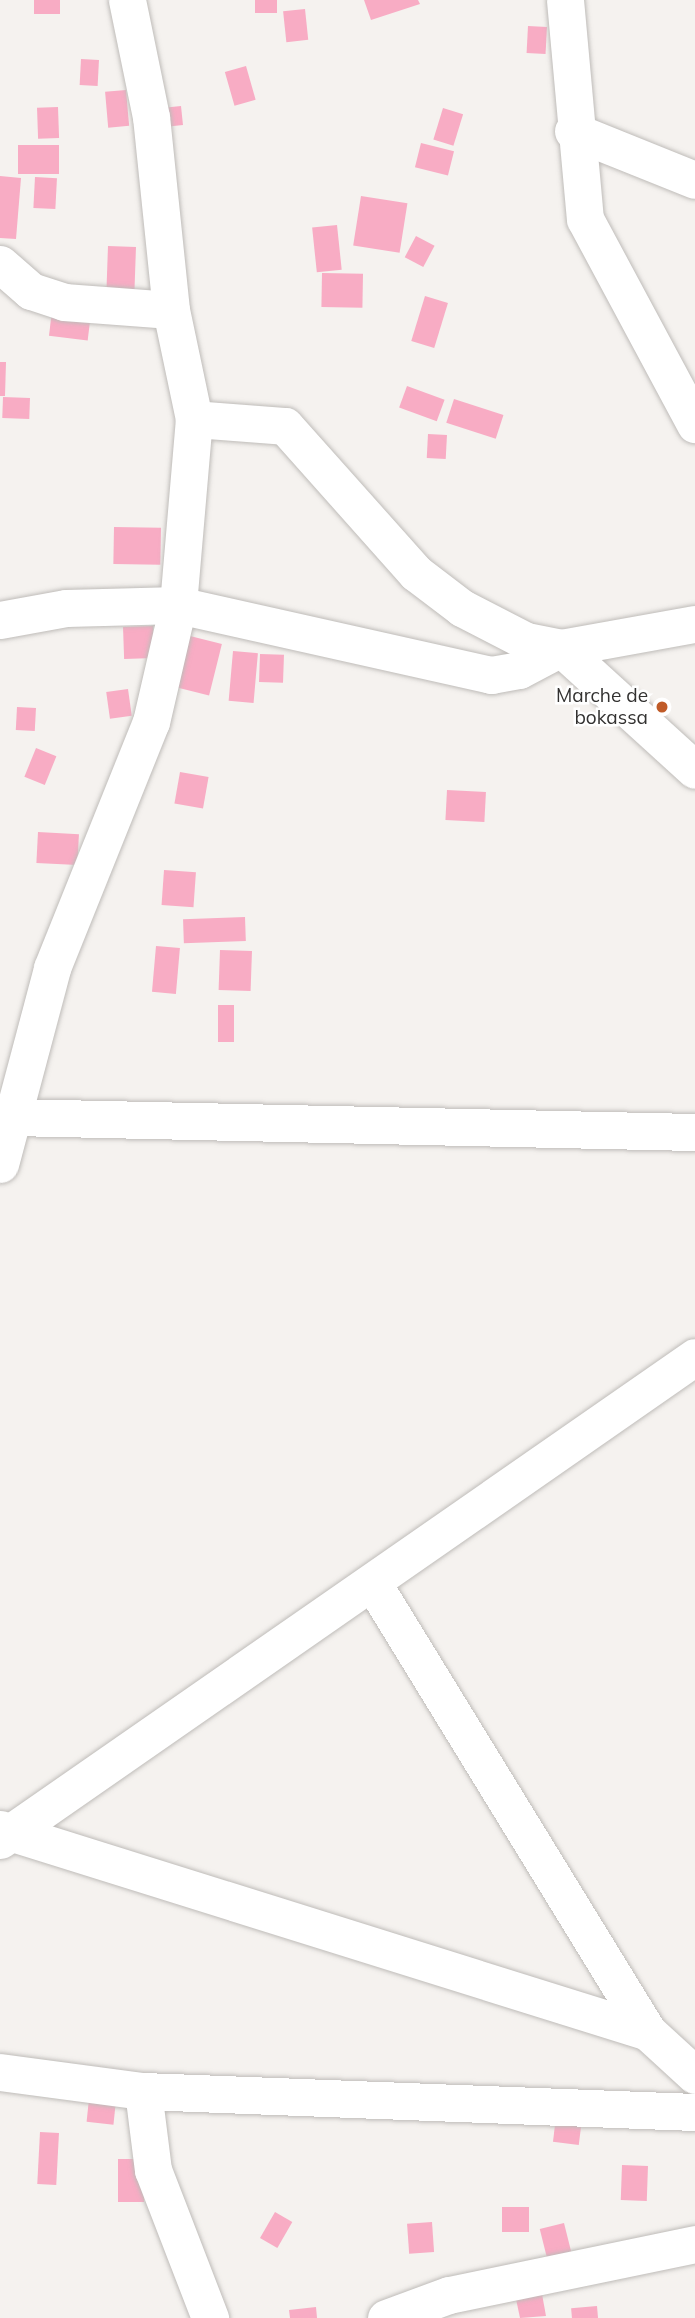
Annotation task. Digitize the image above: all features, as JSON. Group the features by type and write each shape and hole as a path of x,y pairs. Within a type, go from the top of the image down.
{"street":[{"path":"0,1164 64,935 151,722 178,605 194,419 171,310 151,117 127,0"},
{"path":"565,0 573,131 585,219 695,424"},
{"path":"573,131 695,180"},
{"path":"0,264 31,291 64,302 171,310"},
{"path":"194,419 285,425 416,573 462,608 526,641 561,648 695,770"},
{"path":"0,620 66,608 178,605 491,675 519,670 561,648 695,624"},
{"path":"12,1118 695,1132"},
{"path":"4,1834 695,1357"},
{"path":"372,1582 648,2032 695,2075"},
{"path":"4,1834 648,2032"},
{"path":"0,2072 143,2091 695,2112"},
{"path":"143,2091 153,2170 210,2318"},
{"path":"386,2318 449,2295 695,2244"}],"building":[{"path":"34,0 60,0 60,14 34,14"},
{"path":"255,0 277,0 277,13 255,13"},
{"path":"364,0 418,0 420,4 371,20"},
{"path":"305,9 308,40 286,42 283,11"},
{"path":"528,26 547,27 546,54 527,53"},
{"path":"81,59 99,60 98,86 80,85"},
{"path":"246,66 256,100 234,106 225,72"},
{"path":"126,90 129,126 108,128 105,92"},
{"path":"181,106 183,125 159,127 157,109"},
{"path":"58,107 59,138 38,139 37,108"},
{"path":"443,108 463,114 453,146 433,140"},
{"path":"421,143 454,151 448,175 415,167"},
{"path":"18,145 59,145 59,174 18,174"},
{"path":"0,176 21,178 16,239 0,238"},
{"path":"35,177 57,178 55,209 33,208"},
{"path":"361,196 407,203 400,253 353,245"},
{"path":"337,225 342,270 317,272 312,228"},
{"path":"416,236 435,246 423,267 405,257"},
{"path":"108,246 136,247 134,295 106,294"},
{"path":"322,273 363,274 362,308 321,307"},
{"path":"425,296 448,303 434,348 411,341"},
{"path":"52,311 91,316 88,341 49,336"},
{"path":"0,362 6,362 5,396 0,396"},
{"path":"407,386 445,400 437,421 399,408"},
{"path":"3,397 30,398 29,419 2,418"},
{"path":"454,399 503,415 496,439 446,423"},
{"path":"428,434 447,435 446,459 427,458"},
{"path":"114,527 161,528 160,565 113,564"},
{"path":"153,626 154,658 124,659 123,627"},
{"path":"186,635 222,644 209,695 173,686"},
{"path":"233,651 258,653 254,703 229,701"},
{"path":"260,654 284,655 283,683 259,682"},
{"path":"128,689 132,716 110,719 106,692"},
{"path":"17,707 36,708 35,731 16,730"},
{"path":"36,748 56,756 45,785 24,777"},
{"path":"180,772 209,777 203,809 174,804"},
{"path":"447,790 486,792 484,822 445,820"},
{"path":"38,832 79,834 77,865 36,863"},
{"path":"164,870 196,872 193,907 162,905"},
{"path":"245,917 246,941 184,943 183,919"},
{"path":"156,946 180,948 176,994 152,992"},
{"path":"220,950 252,951 251,991 219,990"},
{"path":"218,1005 234,1005 234,1042 218,1042"},
{"path":"89,2099 116,2102 113,2125 87,2122"},
{"path":"556,2117 582,2120 579,2145 553,2142"},
{"path":"40,2132 59,2133 56,2185 37,2184"},
{"path":"118,2159 144,2159 144,2202 118,2202"},
{"path":"622,2165 648,2166 647,2201 621,2200"},
{"path":"502,2207 529,2207 529,2232 502,2232"},
{"path":"275,2212 292,2222 277,2248 260,2238"},
{"path":"432,2222 434,2252 409,2254 407,2224"},
{"path":"564,2223 572,2254 547,2260 540,2229"},
{"path":"542,2294 546,2316 520,2318 516,2299"},
{"path":"597,2306 598,2318 572,2318 571,2308"},
{"path":"316,2307 317,2318 290,2318 289,2310"}],"place":[{"name":"Marche de bokassa","path":"662,707"}]}
